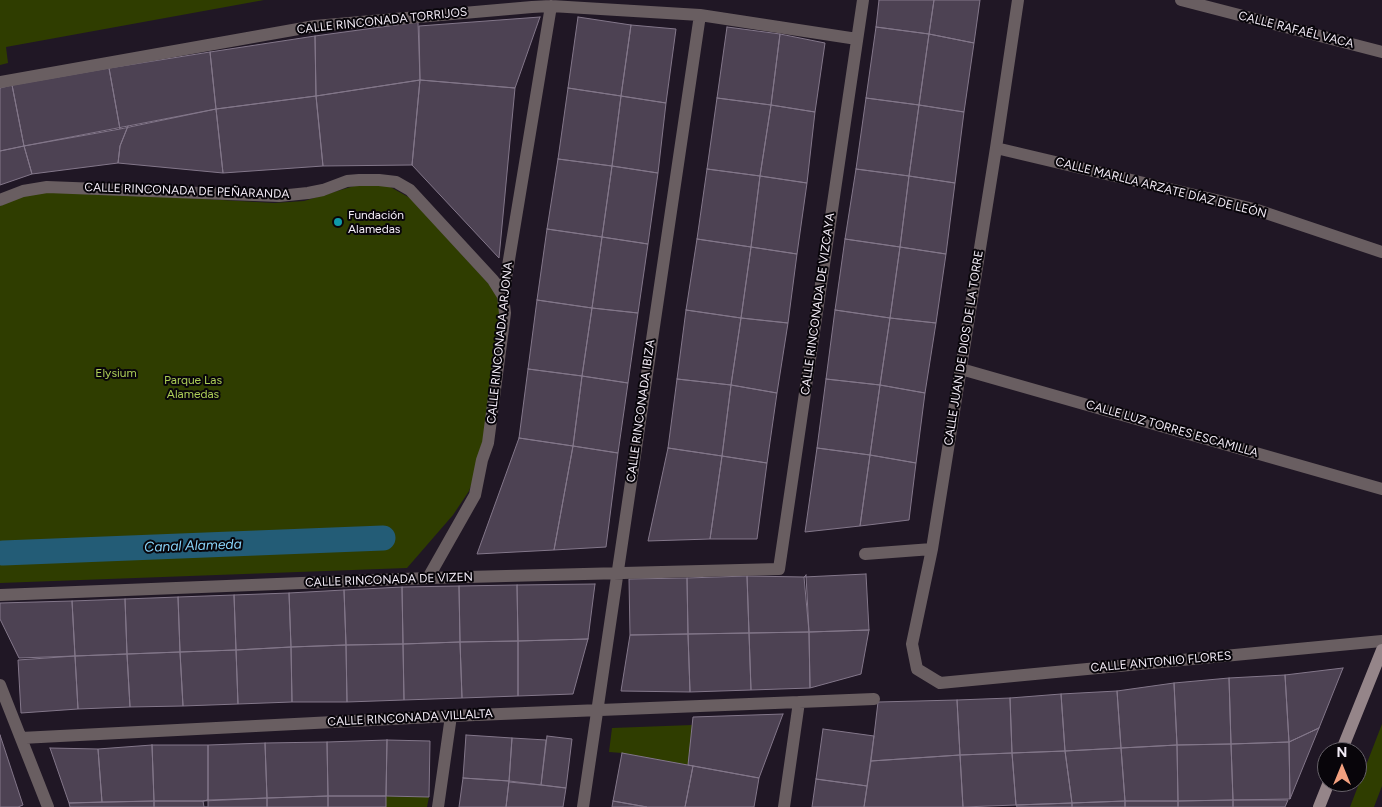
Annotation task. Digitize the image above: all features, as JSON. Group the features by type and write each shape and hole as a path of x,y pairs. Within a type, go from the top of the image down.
{"main road":[{"path":"1345,742 1382,650"},
{"path":"1319,807 1325,792"}],"street":[{"name":"CALLE RINCONADA DE VIZCAYA","path":"779,569 863,0"},
{"name":"CALLE JUAN DE DIOS DE LA TORRE","path":"940,683 917,669 912,644 932,550 1018,0"},
{"name":"CALLE RAFAÉL VACA","path":"1181,0 1382,52"},
{"name":"CALLE RINCONADA TORRIJOS","path":"0,82 316,26 532,3 551,6 700,15 857,39"},
{"name":"CALLE RINCONADA ARJONA","path":"428,578 476,495 482,460 488,443 505,314 503,296 551,6"},
{"name":"CALLE RINCONADA IBIZA","path":"583,807 700,15"},
{"name":"CALLE MARLLA ARZATE DÍAZ DE LEÓN","path":"996,148 1254,209 1382,252"},
{"name":"CALLE RINCONADA DE PEÑARANDA","path":"0,200 22,191 46,187 279,196 323,190 348,181 380,180 396,182 410,190 493,280 503,296"},
{"name":"CALLE LUZ TORRES ESCAMILLA","path":"961,369 1382,488"},
{"path":"865,554 932,550"},
{"name":"CALLE RINCONADA DE VIZEN","path":"0,595 428,578 779,569"},
{"name":"CALLE ANTONIO FLORES","path":"940,683 1382,641"},
{"path":"0,685 48,807"},
{"name":"CALLE RINCONADA VILLALTA","path":"21,738 452,716 874,699"},
{"path":"784,807 799,702"},
{"path":"438,807 452,716"}],"green space":[{"path":"0,0 264,0 6,47 8,63 0,65"},
{"name":"Parque Las Alamedas","path":"364,183 385,184 410,198 502,298 487,440 469,491 453,515 407,568 0,583 0,206 20,197 47,190 274,203 304,201"},
{"path":"1382,724 1382,786 1374,807 1350,807 1356,792 1367,792 1367,763"},
{"path":"692,725 688,765 609,752 612,728"},
{"path":"386,796 429,797 427,807 386,807"}],"building":[{"path":"879,0 934,0 929,34 876,27"},
{"path":"934,0 980,0 974,43 929,34"},
{"path":"540,17 515,88 420,80 419,26"},
{"path":"578,17 631,25 621,96 568,88"},
{"path":"418,22 420,80 316,96 315,36"},
{"path":"631,25 676,29 666,103 621,96"},
{"path":"727,27 780,34 771,105 717,98"},
{"path":"876,27 929,34 919,105 866,98"},
{"path":"780,34 825,43 815,112 771,105"},
{"path":"929,34 974,43 964,112 919,105"},
{"path":"315,36 316,96 216,109 210,52"},
{"path":"210,52 216,109 120,129 109,68"},
{"path":"109,68 120,129 24,146 12,85"},
{"path":"420,80 412,165 323,166 316,96"},
{"path":"420,80 515,88 499,258 412,165"},
{"path":"12,85 24,146 0,151 0,88"},
{"path":"568,88 621,96 612,166 558,159"},
{"path":"316,96 323,166 223,173 216,109"},
{"path":"621,96 666,103 658,173 612,166"},
{"path":"717,98 771,105 760,176 707,169"},
{"path":"866,98 919,105 909,176 856,169"},
{"path":"771,105 815,112 807,183 760,176"},
{"path":"919,105 964,112 955,183 909,176"},
{"path":"216,109 223,173 118,163 120,146 128,126"},
{"path":"128,126 120,146 118,163 32,174 24,146"},
{"path":"24,146 32,174 0,185 0,151"},
{"path":"558,159 612,166 602,237 547,229"},
{"path":"612,166 658,173 648,244 602,237"},
{"path":"707,169 760,176 751,247 697,239"},
{"path":"856,169 909,176 900,247 845,239"},
{"path":"760,176 807,183 797,254 751,247"},
{"path":"909,176 955,183 946,254 900,247"},
{"path":"547,229 602,237 592,308 537,300"},
{"path":"602,237 648,244 638,313 592,308"},
{"path":"697,239 751,247 741,318 686,310"},
{"path":"845,239 900,247 890,318 835,310"},
{"path":"751,247 797,254 788,323 741,318"},
{"path":"900,247 946,254 936,323 890,318"},
{"path":"537,300 592,308 582,376 528,369"},
{"path":"592,308 638,313 628,383 582,376"},
{"path":"686,310 741,318 731,385 677,379"},
{"path":"835,310 890,318 880,385 826,379"},
{"path":"741,318 788,323 777,393 731,385"},
{"path":"890,318 936,323 925,393 880,385"},
{"path":"528,369 582,376 573,446 519,438"},
{"path":"582,376 628,383 618,453 573,446"},
{"path":"677,379 731,385 722,456 668,448"},
{"path":"826,379 880,385 870,455 817,448"},
{"path":"731,385 777,393 767,463 722,456"},
{"path":"880,385 925,393 916,463 870,455"},
{"path":"519,438 573,446 554,550 477,554"},
{"path":"573,446 618,453 606,547 554,550"},
{"path":"668,448 722,456 710,539 648,541"},
{"path":"817,448 870,455 860,526 805,532"},
{"path":"870,455 916,463 909,520 860,526"},
{"path":"722,456 767,463 757,539 710,539"},
{"path":"866,574 869,630 809,632 804,577"},
{"path":"806,575 809,632 749,633 747,576 804,577"},
{"path":"747,576 749,633 688,634 687,578"},
{"path":"687,578 688,634 630,635 629,579"},
{"path":"595,584 588,639 518,641 517,585"},
{"path":"517,585 518,641 460,642 459,586"},
{"path":"459,586 460,642 403,644 402,587"},
{"path":"402,587 403,644 346,645 344,590"},
{"path":"344,590 346,645 291,647 289,593"},
{"path":"289,593 291,647 236,650 234,595"},
{"path":"234,595 236,650 180,652 178,597"},
{"path":"178,597 180,652 127,654 125,599"},
{"path":"125,599 127,654 75,656 72,601"},
{"path":"72,601 75,656 19,658 0,619 0,603"},
{"path":"869,630 861,674 810,688 809,632"},
{"path":"809,632 810,688 751,690 749,633"},
{"path":"749,633 751,690 690,692 688,634"},
{"path":"688,634 690,692 621,691 630,635"},
{"path":"588,639 573,694 518,696 518,641"},
{"path":"518,641 518,696 462,698 460,642"},
{"path":"460,642 462,698 404,700 403,644"},
{"path":"403,644 404,700 347,702 346,645"},
{"path":"346,645 347,702 292,702 291,647"},
{"path":"291,647 292,702 238,704 236,650"},
{"path":"236,650 238,704 183,706 180,652"},
{"path":"180,652 183,706 130,707 127,654"},
{"path":"127,654 130,707 78,709 75,656"},
{"path":"75,656 78,709 21,713 18,660"},
{"path":"1343,668 1319,728 1289,742 1285,675"},
{"path":"1285,675 1289,742 1231,744 1229,678"},
{"path":"1229,678 1231,744 1177,745 1174,683"},
{"path":"1174,683 1177,745 1121,748 1117,691"},
{"path":"1117,691 1121,748 1065,751 1061,694"},
{"path":"1061,694 1065,751 1012,753 1010,698"},
{"path":"1010,698 1012,753 960,755 957,700"},
{"path":"957,700 960,755 871,761 878,702"},
{"path":"783,714 759,778 688,765 693,717"},
{"path":"1319,728 1290,799 1289,742"},
{"path":"823,729 874,736 867,786 816,779"},
{"path":"0,735 23,805 18,807 0,807"},
{"path":"466,735 512,738 509,781 463,778"},
{"path":"547,736 572,739 566,788 541,785"},
{"path":"512,738 546,740 541,785 509,782"},
{"path":"387,740 386,796 328,796 327,742"},
{"path":"387,740 430,741 429,797 386,796"},
{"path":"327,742 328,796 267,798 265,743"},
{"path":"1289,742 1290,799 1233,800 1231,744"},
{"path":"265,743 267,798 208,800 208,745"},
{"path":"1231,744 1233,800 1178,801 1177,745"},
{"path":"152,745 154,801 102,802 98,749"},
{"path":"152,745 208,745 208,800 154,801"},
{"path":"1177,745 1178,801 1125,801 1121,748"},
{"path":"50,748 98,749 102,802 69,803"},
{"path":"1121,748 1125,801 1072,803 1065,751"},
{"path":"1065,751 1072,803 1016,805 1012,753"},
{"path":"622,753 693,766 685,807 647,807 613,801"},
{"path":"1012,753 1016,805 963,807 960,755"},
{"path":"960,755 963,807 864,807 871,761"},
{"path":"693,766 759,778 754,807 685,807"},
{"path":"463,778 509,781 506,807 459,807"},
{"path":"816,779 867,786 864,807 812,807"},
{"path":"509,781 566,788 563,807 506,807"},
{"path":"328,796 328,807 267,807 267,798"},
{"path":"328,796 386,796 386,807 328,807"},
{"path":"267,798 267,807 204,807 203,801"},
{"path":"208,800 208,807 154,807 154,801"},
{"path":"1233,800 1233,807 1178,807 1178,801"},
{"path":"1233,800 1288,800 1285,807 1233,807"},
{"path":"154,801 154,807 70,807 69,803"},
{"path":"613,801 647,807 612,807"},
{"path":"1125,801 1125,807 1072,807 1072,803"},
{"path":"1125,801 1178,801 1178,807 1125,807"},
{"path":"1072,803 1072,807 1017,807 1016,805"}],"waterway":[{"name":"Canal Alameda","path":"3,553 383,538"}],"place":[{"name":"Fundación Alamedas","path":"338,222"}],"park label":[{"name":"Elysium","path":"116,373"}]}
